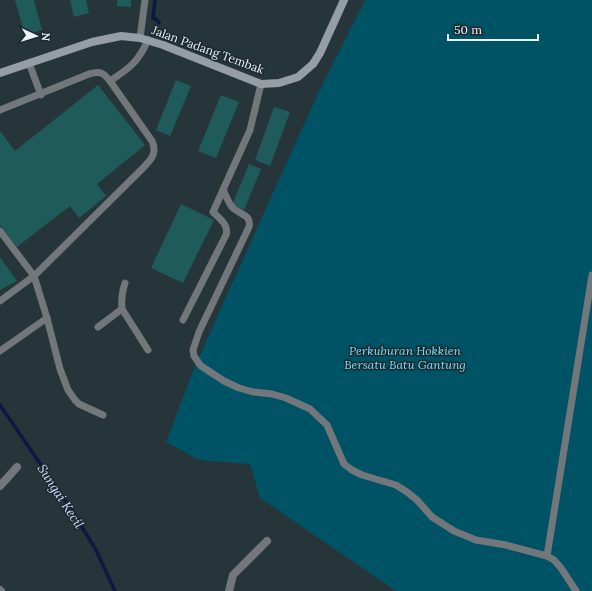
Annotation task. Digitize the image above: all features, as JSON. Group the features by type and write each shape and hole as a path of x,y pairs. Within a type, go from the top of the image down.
{"street":[{"name":"Jalan Padang Tembak","path":"0,73 92,42 121,36 144,39 261,84 279,83 298,77 313,64 320,53 344,0"},
{"path":"0,486 17,467"},
{"path":"229,591 233,575 267,541"}],"lane":[{"path":"110,81 129,69 142,54 145,0"},
{"path":"30,63 41,95"},
{"path":"0,110 97,72 101,72 105,74 152,141 155,152 153,157 34,276 0,301"},
{"path":"183,320 227,232 226,225 214,212 250,130 261,84"},
{"path":"223,190 233,208 246,215 250,223 199,332 193,350 194,356 201,366 224,381 239,388 286,398 310,409 327,425 344,464 362,475 396,485 417,500 432,517 454,531 476,540 547,556 554,560 561,568 576,591"},
{"path":"0,231 34,276 47,318 60,369 68,390 80,404 103,415"},
{"path":"547,556 592,275"},
{"path":"125,283 122,294 122,309 148,350"},
{"path":"98,327 122,309"},
{"path":"0,351 47,318"},
{"path":"584,320 592,322"}],"green space":[{"name":"Perkuburan Hokkien Bersatu Batu Gantung","path":"365,0 592,0 592,591 396,591 260,498 250,464 199,460 166,442 194,368 318,93"}],"building":[{"path":"15,0 34,0 42,30 25,35"},
{"path":"70,0 86,0 89,13 74,17"},
{"path":"117,0 131,0 131,7 117,6"},
{"path":"176,80 191,86 170,136 156,130"},
{"path":"98,85 145,145 97,184 106,196 79,218 70,206 17,247 0,225 0,131 15,151"},
{"path":"221,95 239,102 216,158 198,151"},
{"path":"274,107 290,112 270,166 255,160"},
{"path":"249,164 261,169 244,210 232,205"},
{"path":"181,204 214,220 183,283 151,268"},
{"path":"0,257 17,281 0,290"}],"waterway":[{"path":"155,0 153,18 159,23"},
{"name":"Sungai Kecil","path":"0,405 71,509 96,550 115,591"}]}
